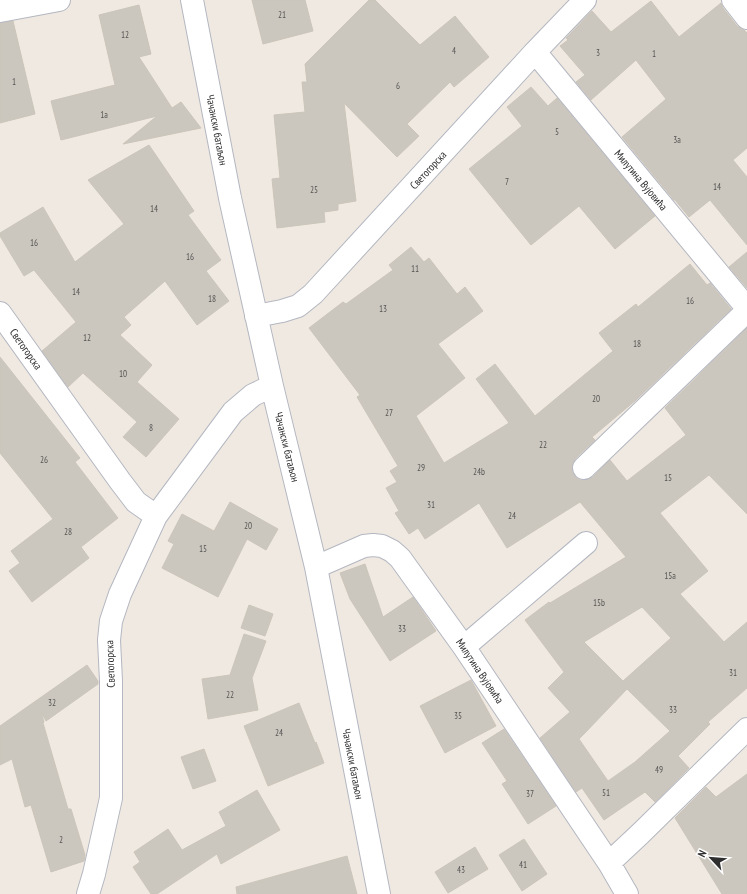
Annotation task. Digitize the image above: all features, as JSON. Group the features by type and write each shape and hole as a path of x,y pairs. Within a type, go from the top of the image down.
{"street":[{"path":"0,11 59,0"},
{"name":"Чачански батаљон","path":"192,0 230,198 272,386 316,567 379,894"},
{"name":"Светогорска","path":"256,316 298,306 313,294 535,52 585,0"},
{"path":"733,0 747,18"},
{"name":"Милутина Вујовића","path":"535,52 747,310 584,468"},
{"name":"Светогорска","path":"0,313 136,502 156,516"},
{"name":"Светогорска","path":"88,894 111,798 111,681 109,640 111,621 120,594 156,516 233,412 253,395 272,386"},
{"path":"464,647 586,543"},
{"name":"Милутина Вујовића","path":"316,567 364,546 373,545 382,546 392,551 400,558 464,647 609,863 627,894"},
{"path":"609,863 747,729"}],"building":[{"path":"252,0 305,0 313,31 263,44"},
{"path":"369,0 375,0 420,45 455,16 489,57 454,87 450,82 407,124 419,136 397,157 344,103 356,201 338,204 338,210 324,212 325,222 277,228 272,179 280,178 274,115 305,112 302,82 307,82 305,64"},
{"path":"651,1 679,37 721,3 723,8 737,26 747,33 747,148 733,160 747,177 747,245 710,200 689,217 622,137 666,99 636,60 591,100 576,82 585,75 560,46 568,40 566,38 592,11 611,32"},
{"path":"139,5 151,54 139,57 172,108 181,102 201,128 123,144 157,116 61,140 51,101 115,85 99,15"},
{"path":"13,21 35,114 0,123 0,23"},
{"path":"531,87 548,106 557,98 655,216 615,249 579,206 531,245 469,169 522,126 507,107"},
{"path":"149,145 194,211 188,215 221,260 206,271 229,301 197,325 165,281 124,317 131,325 120,335 152,365 137,382 179,419 146,457 123,437 137,422 83,373 68,387 42,351 76,322 34,270 24,276 0,236 0,233 43,207 75,262 124,224 88,180"},
{"path":"411,247 424,262 429,258 457,294 465,287 483,311 438,344 465,378 416,416 444,463 509,423 476,379 495,364 535,416 613,351 599,333 636,304 638,307 690,264 707,285 710,283 731,309 636,400 592,437 595,440 575,459 572,465 572,471 575,476 580,480 587,480 593,477 610,460 627,481 686,435 665,408 747,328 747,514 709,475 660,513 708,571 680,594 724,642 747,622 747,688 708,722 710,724 678,756 689,768 655,802 645,792 604,820 582,788 576,792 540,738 570,712 548,688 564,672 525,620 549,602 550,603 626,557 580,502 507,548 479,503 425,539 418,528 409,534 395,513 399,511 386,488 397,482 390,471 398,466 357,397 360,395 309,328 343,302 346,304 393,270 389,265","holes":["642,607 671,638 623,681 584,642","627,689 670,731 635,762 608,781 579,739"]},
{"path":"747,252 747,288 729,267"},
{"path":"0,357 80,458 75,462 118,518 81,547 89,558 32,602 9,571 20,563 11,551 53,519 0,453"},
{"path":"230,502 278,529 266,550 247,539 218,597 162,568 174,544 168,541 182,514 214,531"},
{"path":"365,564 383,617 413,597 436,631 390,661 350,599 340,573"},
{"path":"249,605 273,614 265,636 241,628"},
{"path":"244,634 266,641 252,678 258,710 208,719 202,679 230,675"},
{"path":"87,665 98,681 98,684 46,721 41,712 68,809 71,809 85,855 84,861 51,872 31,805 25,807 12,759 0,765 0,726"},
{"path":"471,680 496,726 445,753 420,706"},
{"path":"299,703 324,763 268,786 244,726"},
{"path":"504,729 556,806 528,824 502,784 507,781 482,743"},
{"path":"204,749 216,781 193,789 181,757"},
{"path":"747,774 747,894 722,894 675,818 706,787 716,797"},
{"path":"257,790 280,830 221,864 217,854 157,894 151,894 133,867 140,862 134,852 168,829 182,850 226,826 219,812"},
{"path":"524,839 547,874 522,891 499,855"},
{"path":"475,847 488,869 448,893 435,872"},
{"path":"347,856 357,894 237,894 236,887"}]}
